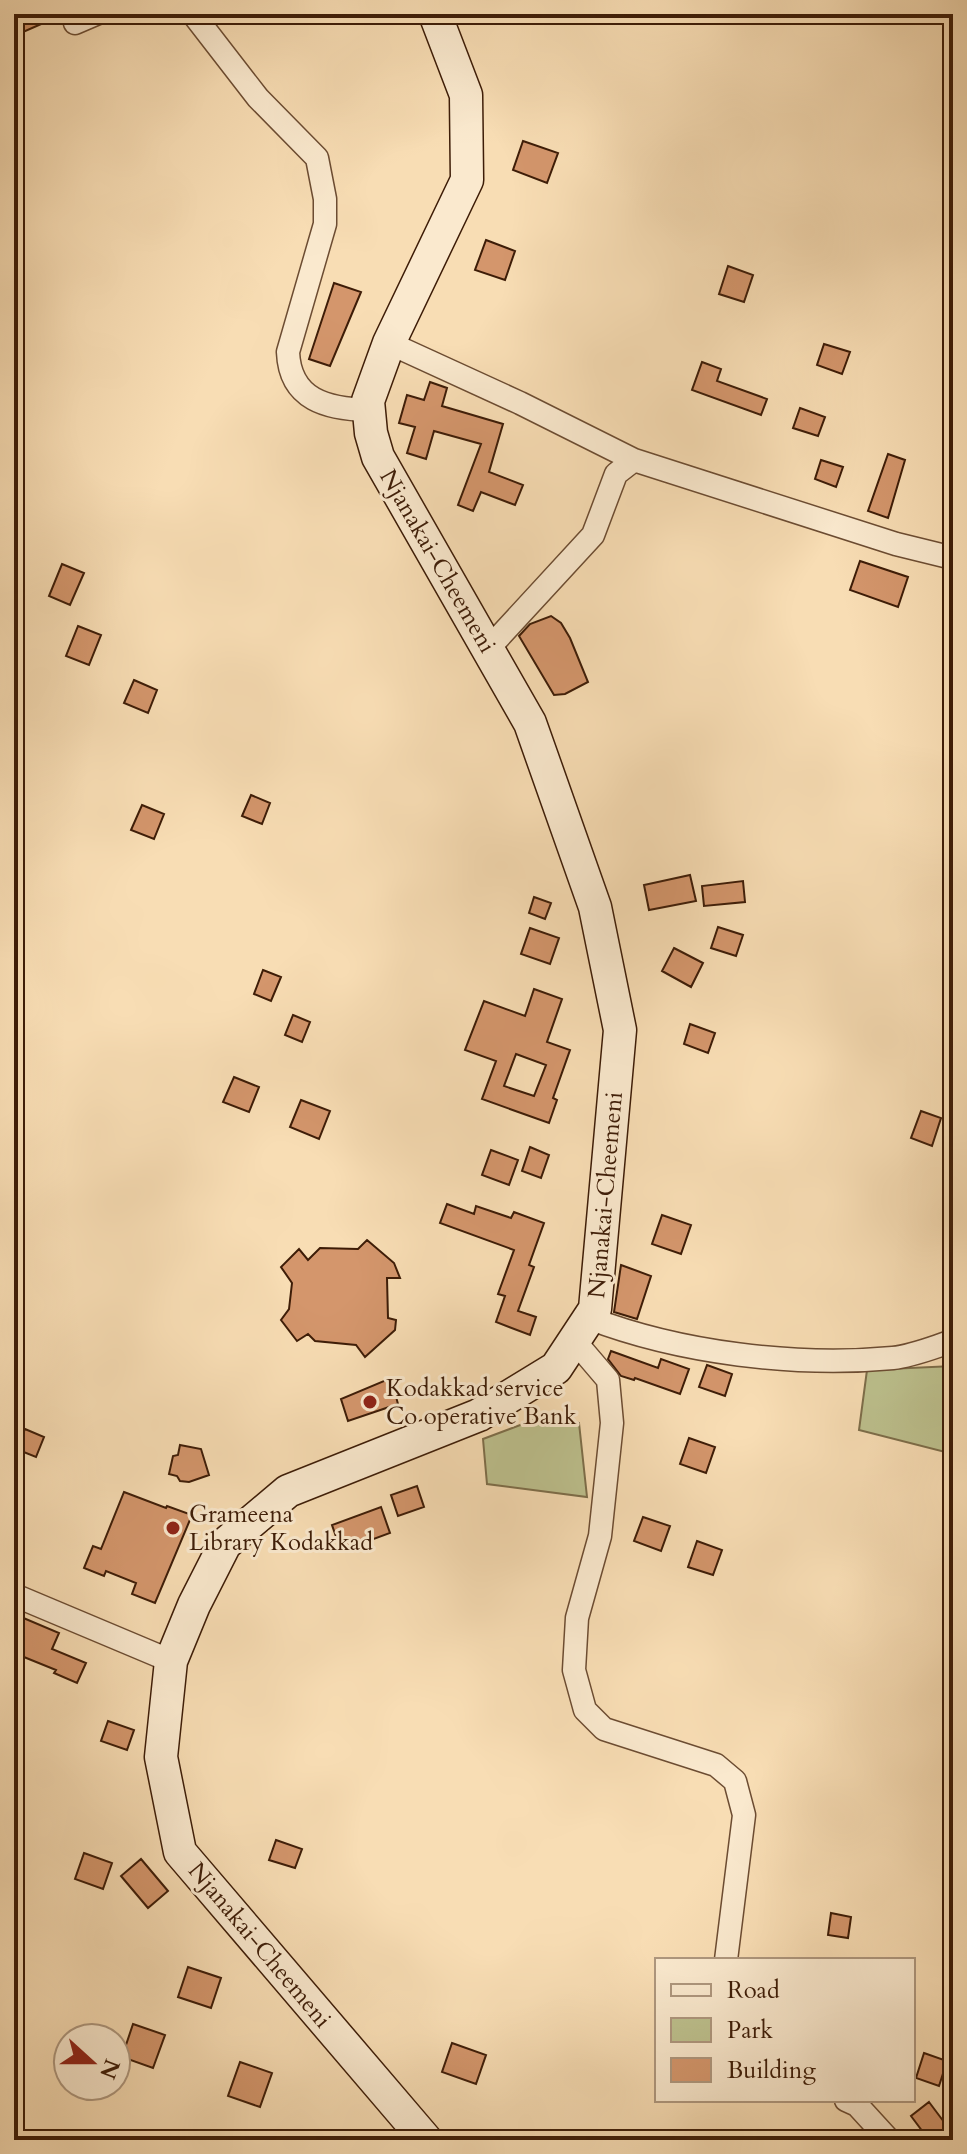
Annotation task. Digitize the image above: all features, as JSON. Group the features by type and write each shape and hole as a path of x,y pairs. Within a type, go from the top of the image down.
{"main road":[{"name":"Njanakai-Cheemeni","path":"426,2140 180,1852 161,1757 171,1661 194,1605 225,1544 288,1491 479,1415 556,1368 595,1309 620,1030 595,907 530,723 378,457 371,433 368,401 389,343 467,180 466,95 435,14"}],"street":[{"path":"75,23 96,14"},
{"path":"193,14 258,98 317,158 325,199 325,224 288,352 289,370 302,390 318,401 337,409 369,410"},
{"path":"389,343 634,460 896,544 953,558"},
{"path":"489,648 593,535 616,474 634,460"},
{"path":"726,1958 744,1815 735,1781 716,1765 604,1729 585,1710 574,1670 577,1618 600,1536 612,1423 608,1380 581,1329 617,1329 690,1348 812,1360 896,1358 953,1341"},
{"path":"14,1595 171,1661"},
{"path":"850,2102 857,2105 889,2140"}],"green space":[{"path":"953,1366 953,1454 859,1430 867,1370"},
{"path":"552,1413 579,1423 587,1497 487,1484 483,1439"}],"building":[{"path":"14,14 64,14 14,36"},
{"path":"523,141 558,153 547,183 513,170"},
{"path":"486,240 515,251 505,280 475,270"},
{"path":"728,266 753,275 744,302 719,294"},
{"path":"334,283 361,292 330,366 309,359"},
{"path":"824,344 850,352 842,374 817,365"},
{"path":"702,362 721,369 717,381 767,399 761,415 692,390"},
{"path":"430,382 447,388 442,406 503,424 489,472 523,485 515,505 481,492 473,511 458,505 481,444 434,431 426,459 407,453 415,427 399,423 407,395 424,400"},
{"path":"800,408 825,417 818,436 793,428"},
{"path":"888,454 905,460 888,518 868,511"},
{"path":"821,460 843,467 836,487 815,479"},
{"path":"860,561 908,577 898,607 850,590"},
{"path":"62,564 84,573 70,605 49,596"},
{"path":"551,616 561,623 570,638 588,682 565,694 554,695 519,636 530,624"},
{"path":"78,626 101,635 89,665 66,656"},
{"path":"134,680 157,690 148,713 124,703"},
{"path":"251,795 270,803 262,824 242,816"},
{"path":"142,805 164,814 154,839 131,830"},
{"path":"690,875 696,901 649,910 644,885"},
{"path":"743,881 745,902 704,906 702,886"},
{"path":"534,897 551,903 545,919 529,913"},
{"path":"718,927 743,935 736,956 711,948"},
{"path":"530,928 559,938 550,964 521,954"},
{"path":"674,948 703,963 691,987 662,971"},
{"path":"263,970 281,977 271,1001 254,994"},
{"path":"534,989 562,999 547,1042 570,1050 553,1098 557,1100 549,1123 482,1099 496,1061 465,1050 484,1001 525,1016","holes":["516,1054 546,1065 534,1096 504,1086"]},
{"path":"293,1015 310,1022 302,1042 285,1035"},
{"path":"690,1024 715,1033 708,1053 684,1044"},
{"path":"234,1077 259,1087 249,1112 223,1102"},
{"path":"301,1100 330,1111 319,1139 290,1127"},
{"path":"921,1111 941,1118 932,1146 911,1138"},
{"path":"530,1147 549,1155 541,1178 522,1171"},
{"path":"491,1150 518,1160 509,1185 482,1175"},
{"path":"447,1204 474,1214 476,1206 511,1218 514,1212 544,1223 529,1265 534,1267 518,1311 536,1317 530,1335 496,1322 505,1296 498,1294 514,1250 440,1223"},
{"path":"662,1215 691,1225 681,1254 652,1244"},
{"path":"367,1240 394,1263 400,1278 387,1278 388,1318 396,1320 395,1330 365,1357 356,1345 315,1341 308,1334 297,1341 281,1320 289,1309 292,1283 281,1267 299,1249 308,1260 320,1248 358,1249"},
{"path":"621,1265 651,1276 637,1319 614,1312"},
{"path":"611,1351 658,1368 661,1359 689,1369 680,1394 621,1376 608,1359"},
{"path":"707,1365 732,1374 725,1396 699,1387"},
{"name":"Kodakkad service Co operative Bank","path":"391,1378 398,1404 348,1421 341,1399"},
{"path":"25,1429 44,1437 36,1457 16,1449"},
{"path":"689,1438 715,1447 706,1473 680,1464"},
{"path":"180,1445 201,1449 209,1475 189,1482 180,1481 177,1476 169,1474 173,1456 178,1455"},
{"path":"417,1486 424,1507 398,1516 391,1495"},
{"path":"124,1492 192,1515 155,1603 132,1594 136,1583 106,1571 104,1576 84,1568 93,1546 101,1549"},
{"path":"381,1507 390,1533 341,1551 332,1525"},
{"path":"643,1517 670,1526 661,1551 634,1541"},
{"path":"697,1541 722,1550 713,1575 688,1567"},
{"path":"14,1614 59,1633 52,1649 86,1663 77,1683 54,1673 56,1670 14,1653"},
{"path":"108,1721 134,1730 127,1750 101,1741"},
{"path":"276,1840 302,1849 295,1868 269,1860"},
{"path":"84,1853 112,1863 103,1889 75,1879"},
{"path":"141,1859 168,1891 148,1908 121,1876"},
{"path":"831,1913 851,1917 848,1938 828,1935"},
{"path":"188,1967 221,1978 211,2008 178,1997"},
{"path":"133,2024 165,2035 153,2068 132,2061"},
{"path":"452,2043 486,2055 476,2084 442,2072"},
{"path":"924,2053 947,2061 939,2086 916,2078"},
{"path":"240,2062 272,2073 260,2107 228,2096"},
{"path":"929,2102 953,2134 953,2140 929,2140 911,2116"}],"place":[{"name":"Kodakkad service Co operative Bank","path":"370,1402"},
{"name":"Grameena Library Kodakkad","path":"173,1528"}]}
